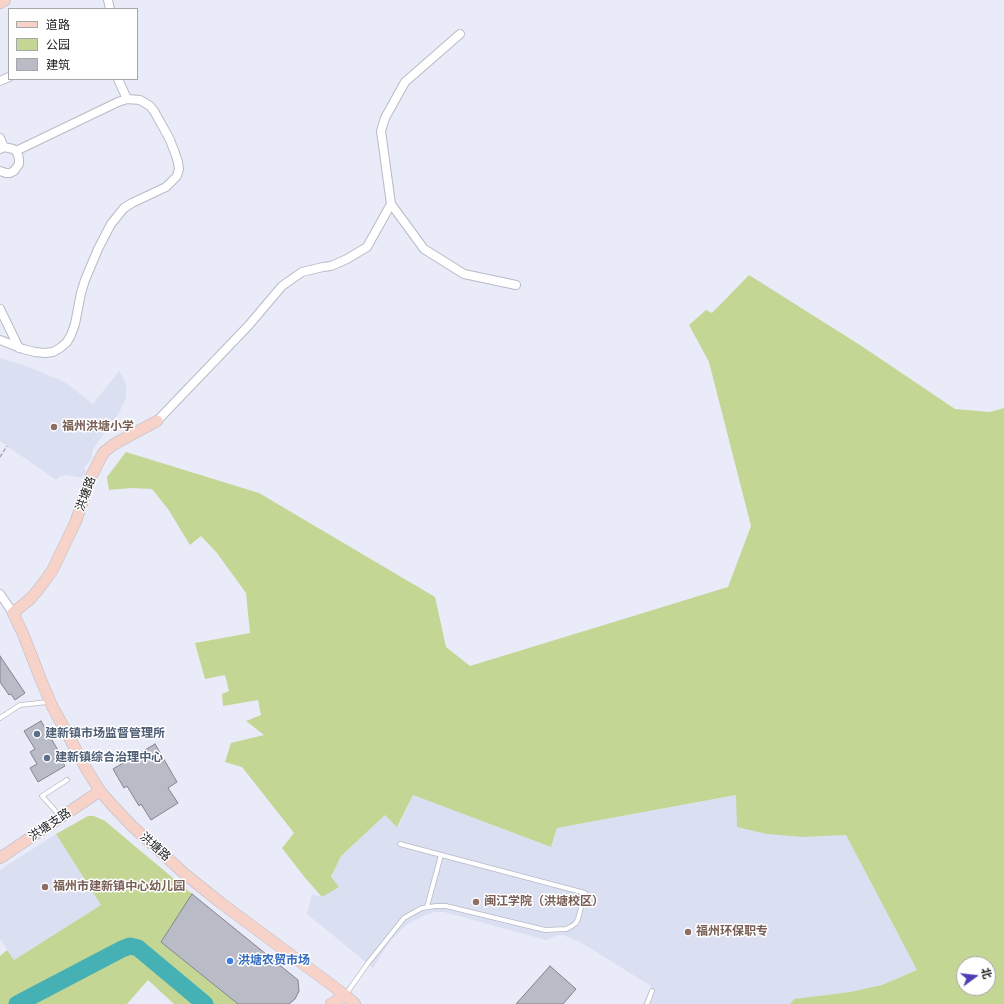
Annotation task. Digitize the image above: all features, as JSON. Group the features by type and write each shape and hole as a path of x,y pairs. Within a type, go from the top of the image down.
{"street":[{"path":"0,2 5,0"},
{"path":"460,34 405,82 385,118 381,131 391,204 424,249 464,274 516,284"},
{"path":"118,80 127,99"},
{"path":"0,340 19,348 45,353 53,352 67,342 75,324 85,280 98,249 111,224 119,214 132,203 166,187 177,176 179,169 170,140 154,111 145,102 140,100 127,99 118,102 16,151"},
{"path":"0,138 2,148 16,151 19,159 19,164 14,171 1,172"},
{"path":"157,421 249,325 282,286 302,272 331,266 347,259 367,247 391,204"},
{"path":"0,310 19,348"},
{"name":"洪塘路","path":"157,421 112,445 102,456 90,479 76,521 52,571 30,599 12,613 23,634 51,702 87,770 100,791 132,826 186,875 355,1004"},
{"path":"0,594 12,613"},
{"name":"洪塘支路","path":"0,858 62,818 100,791"},
{"path":"331,1004 345,995"}],"lane":[{"path":"0,718 20,705 51,702"},
{"path":"62,818 42,796 67,780"},
{"path":"345,995 368,963 404,918 422,908 446,906 545,930 566,929 576,923 580,913 585,893 400,844"},
{"path":"427,907 441,855"},
{"path":"647,1004 652,991"}],"path":[{"path":"0,457 7,446"}],"shaded area":[{"name":"福州洪塘小学","path":"0,358 29,367 66,383 93,404 119,371 125,381 126,398 119,413 93,449 92,458 84,468 87,472 82,478 66,475 61,476 56,480 0,441"},
{"name":"闽江学院（洪塘校区）","path":"413,795 551,847 557,828 737,795 803,837 846,835 917,970 882,985 850,992 794,999 790,1004 643,1004 651,986 582,943 563,935 558,935 546,940 444,912 435,912 409,923 389,943 373,968 307,914 312,894 322,897 341,856 385,815 398,827"},
{"name":"福州市建新镇中心幼儿园","path":"56,834 101,905 14,960 0,939 0,870"}],"green space":[{"path":"749,275 860,345 955,409 990,412 1004,408 1004,1004 790,1004 794,999 850,992 882,985 917,970 846,835 803,837 767,834 737,827 736,795 557,828 551,847 413,795 397,827 385,815 341,856 331,877 339,887 322,897 282,848 294,833 242,767 225,762 231,743 264,735 246,721 261,715 258,700 223,706 222,694 229,691 225,675 205,679 195,643 250,633 246,593 217,553 201,536 190,545 168,509 152,489 131,488 109,490 107,477 126,452 259,493 435,597 446,647 470,666 728,587 751,526 709,362 689,325 706,310 712,313"},
{"path":"88,816 94,816 105,821 192,894 161,942 238,1004 174,1004 148,980 127,1004 0,1004 0,956 7,950 14,960 101,905 56,834"}],"building":[{"path":"0,656 25,693 15,700 11,694 9,695 0,682"},
{"name":"建新镇综合治理中心","path":"41,721 59,752 57,753 65,766 38,782 30,768 37,764 30,752 35,749 24,731"},
{"path":"155,744 177,782 168,788 178,803 151,820 141,804 139,806 127,786 124,788 113,769"},
{"name":"洪塘农贸市场","path":"192,894 298,980 299,991 295,999 289,1004 238,1004 161,942"},
{"path":"550,966 576,989 563,1004 516,1004"}],"waterway":[{"path":"17,1004 130,946 138,948 205,1004"}],"place":[{"name":"福州洪塘小学","path":"54,427"},
{"name":"建新镇市场监督管理所","path":"37,734"},
{"name":"建新镇综合治理中心","path":"47,758"},
{"name":"福州市建新镇中心幼儿园","path":"45,887"},
{"name":"闽江学院（洪塘校区）","path":"476,902"},
{"name":"福州环保职专","path":"688,932"},
{"name":"洪塘农贸市场","path":"230,961"}]}
